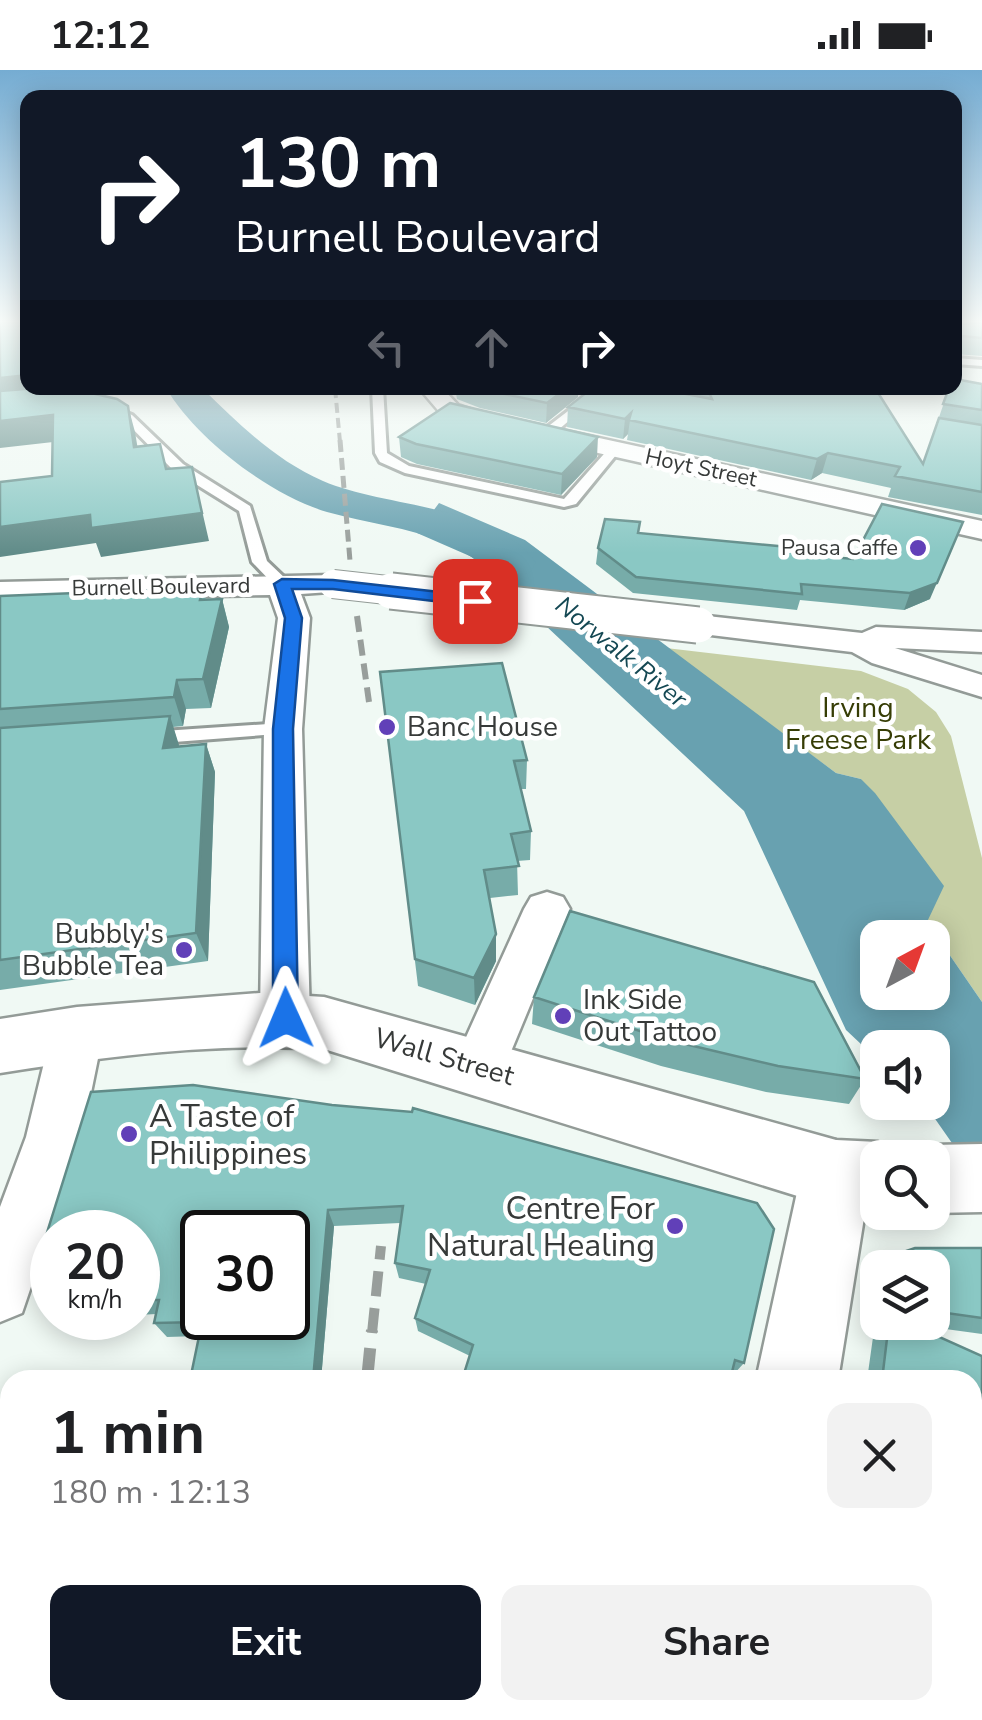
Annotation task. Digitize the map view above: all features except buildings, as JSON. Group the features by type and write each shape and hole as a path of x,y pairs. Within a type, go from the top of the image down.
{"main road":[{"name":"Wall Street","path":"0,1046 78,1034 286,1018 324,1023 857,1175"},
{"path":"800,1370 857,1175"},
{"path":"950,1179 982,1178"}],"street":[{"name":"Hoyt Street","path":"439,399 457,413 982,530"},
{"path":"282,584 294,618 283,729 286,1018"},
{"name":"Burnell Boulevard","path":"0,590 333,584 860,642 884,656 982,686"},
{"name":"Burnell Boulevard","path":"860,642 878,636 982,642"},
{"path":"480,1066 547,908"},
{"path":"0,1291 54,1138 78,1034"}],"lane":[{"path":"378,399 385,459 406,469 564,503 571,501 616,449"},
{"path":"546,434 588,399"},
{"path":"92,405 121,411 141,424 177,466 245,509 260,562 282,584"},
{"path":"129,739 283,729"}],"green space":[{"name":"Irving Freese Park","path":"666,648 861,671 908,689 936,712 951,736 982,858 982,1002 950,955 950,920 926,920 861,779 836,773"}],"water":[{"path":"439,503 525,540 836,773 861,779 875,793 944,886 928,920 860,920 860,1010 950,1010 950,955 982,1002 982,1186 936,1120 950,1120 950,1030 860,1030 860,1043 846,1030 744,811 472,557 417,533"}],"waterway":[{"name":"Norwalk River","path":"194,399 242,447 292,482 338,501 464,534 512,563"}],"railway":[{"path":"336,399 340,442"},
{"path":"340,440 350,561"},
{"path":"357,616 369,702"},
{"path":"372,1333 381,1246"},
{"path":"368,1370 372,1330"}],"place":[{"name":"Pausa Caffe","path":"918,548"},
{"name":"Banc House","path":"387,727"},
{"name":"Bubbly's Bubble Tea","path":"184,950"},
{"name":"Ink Side Out Tattoo","path":"563,1016"},
{"name":"A Taste of Philippines","path":"129,1134"},
{"name":"Centre For Natural Healing","path":"675,1226"}],"route":[{"path":"286,1018 283,729 294,618 282,584 333,584 475,601"}]}
